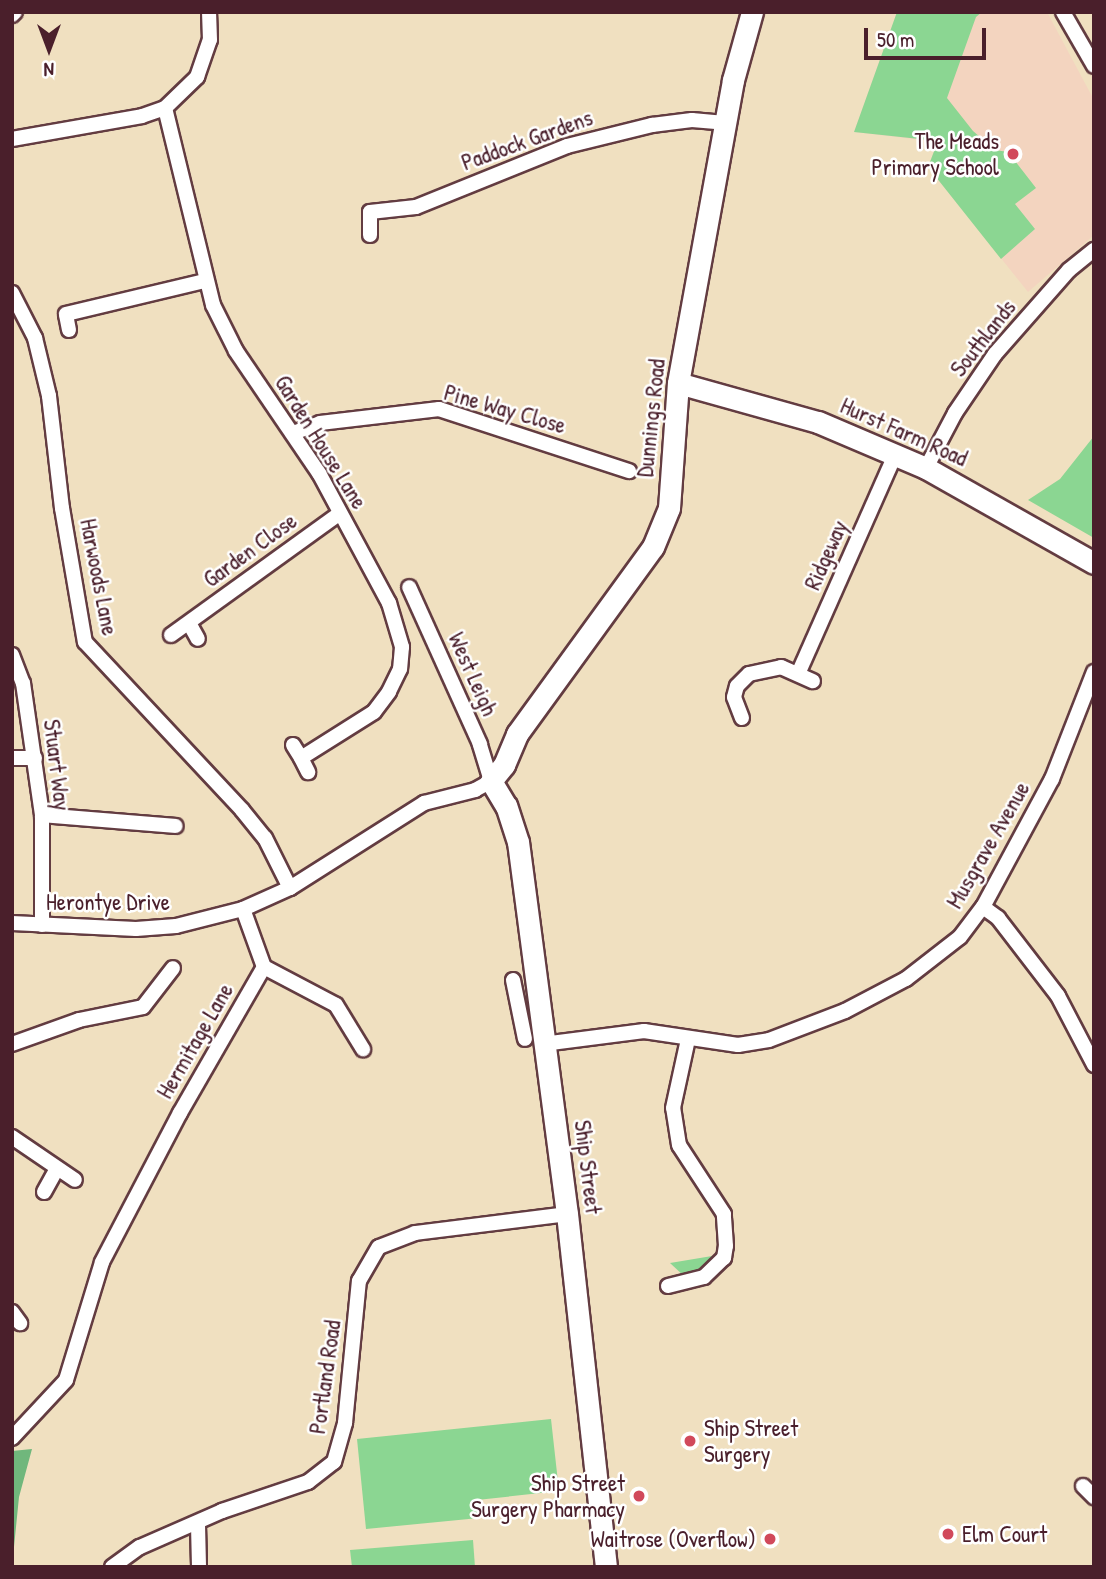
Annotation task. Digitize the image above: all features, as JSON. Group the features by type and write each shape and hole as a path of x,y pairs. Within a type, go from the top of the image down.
{"street":[{"path":"12,139 142,116 165,108 197,77 210,40 209,12"},
{"name":"Dunnings Road","path":"491,780 504,765 517,734 653,547 668,508 678,383 725,123 752,12"},
{"path":"1063,12 1094,66"},
{"name":"Garden House Lane","path":"165,108 190,198 205,281 236,351 293,433 389,603 402,647 400,669 374,712 297,752 308,772"},
{"name":"Paddock Gardens","path":"370,235 370,212 416,207 567,146 652,125 692,120 725,123"},
{"name":"Southlands","path":"926,468 955,412 995,354 1069,270 1094,250"},
{"path":"69,330 66,314 205,281"},
{"name":"Harwoods Lane","path":"12,293 36,338 50,396 62,508 85,642 242,810 265,838 290,888"},
{"name":"Hurst Farm Road","path":"678,383 818,422 926,468 1094,563"},
{"name":"Pine Way Close","path":"293,433 320,423 439,409 625,465"},
{"name":"Ridgeway","path":"798,674 895,455"},
{"name":"Garden Close","path":"171,635 340,514"},
{"name":"West Leigh","path":"409,587 480,744 491,780"},
{"path":"189,623 198,639"},
{"name":"Stuart Way","path":"12,654 23,683 42,815 42,925"},
{"path":"742,718 734,697 737,686 749,674 781,667 813,681"},
{"name":"Musgrave Avenue","path":"534,1042 644,1031 738,1045 769,1040 845,1011 906,979 960,937 984,907 1052,779 1094,672"},
{"path":"12,758 35,758"},
{"path":"363,1049 336,1005 264,967 243,909 290,888 425,803 475,790 491,780"},
{"name":"Ship Street","path":"491,780 506,806 518,842 529,1008 567,1214 606,1567"},
{"path":"42,815 176,826"},
{"path":"984,907 998,918 1058,996 1094,1065"},
{"name":"Herontye Drive","path":"12,923 176,926 243,909"},
{"name":"Hermitage Lane","path":"12,1438 66,1380 102,1262 180,1113 264,967"},
{"path":"12,1044 79,1020 142,1007 173,968"},
{"path":"513,980 529,1008"},
{"path":"668,1286 704,1277 724,1258 726,1246 724,1214 679,1145 674,1108 688,1039"},
{"path":"12,1137 75,1180"},
{"path":"44,1192 57,1169"},
{"name":"Portland Road","path":"112,1567 140,1547 198,1525 222,1511 308,1482 334,1462 345,1423 359,1282 379,1247 415,1233 567,1214"},
{"path":"198,1525 199,1567"}],"shaded area":[{"name":"The Meads Primary School","path":"897,12 1047,12 1094,100 1094,235 1028,292 928,167 938,142 854,132"}],"green space":[{"path":"897,12 982,12 976,17 947,98 973,131 995,150 1008,152 1036,188 1015,204 1035,229 1001,259 928,167 938,141 854,132"},
{"path":"1094,436 1094,538 1028,500 1060,479"},
{"path":"712,1256 705,1266 685,1277 670,1263"},
{"path":"551,1419 559,1491 477,1500 479,1518 366,1529 357,1439"},
{"path":"32,1449 19,1497 12,1567 12,1451"},
{"path":"473,1540 475,1567 352,1567 350,1550"}],"place":[{"name":"The Meads Primary School","path":"1013,154"},
{"name":"Ship Street Surgery","path":"690,1441"},
{"name":"Ship Street Surgery Pharmacy","path":"639,1496"},
{"name":"Elm Court","path":"948,1534"},
{"name":"Waitrose (Overflow)","path":"770,1539"}]}
